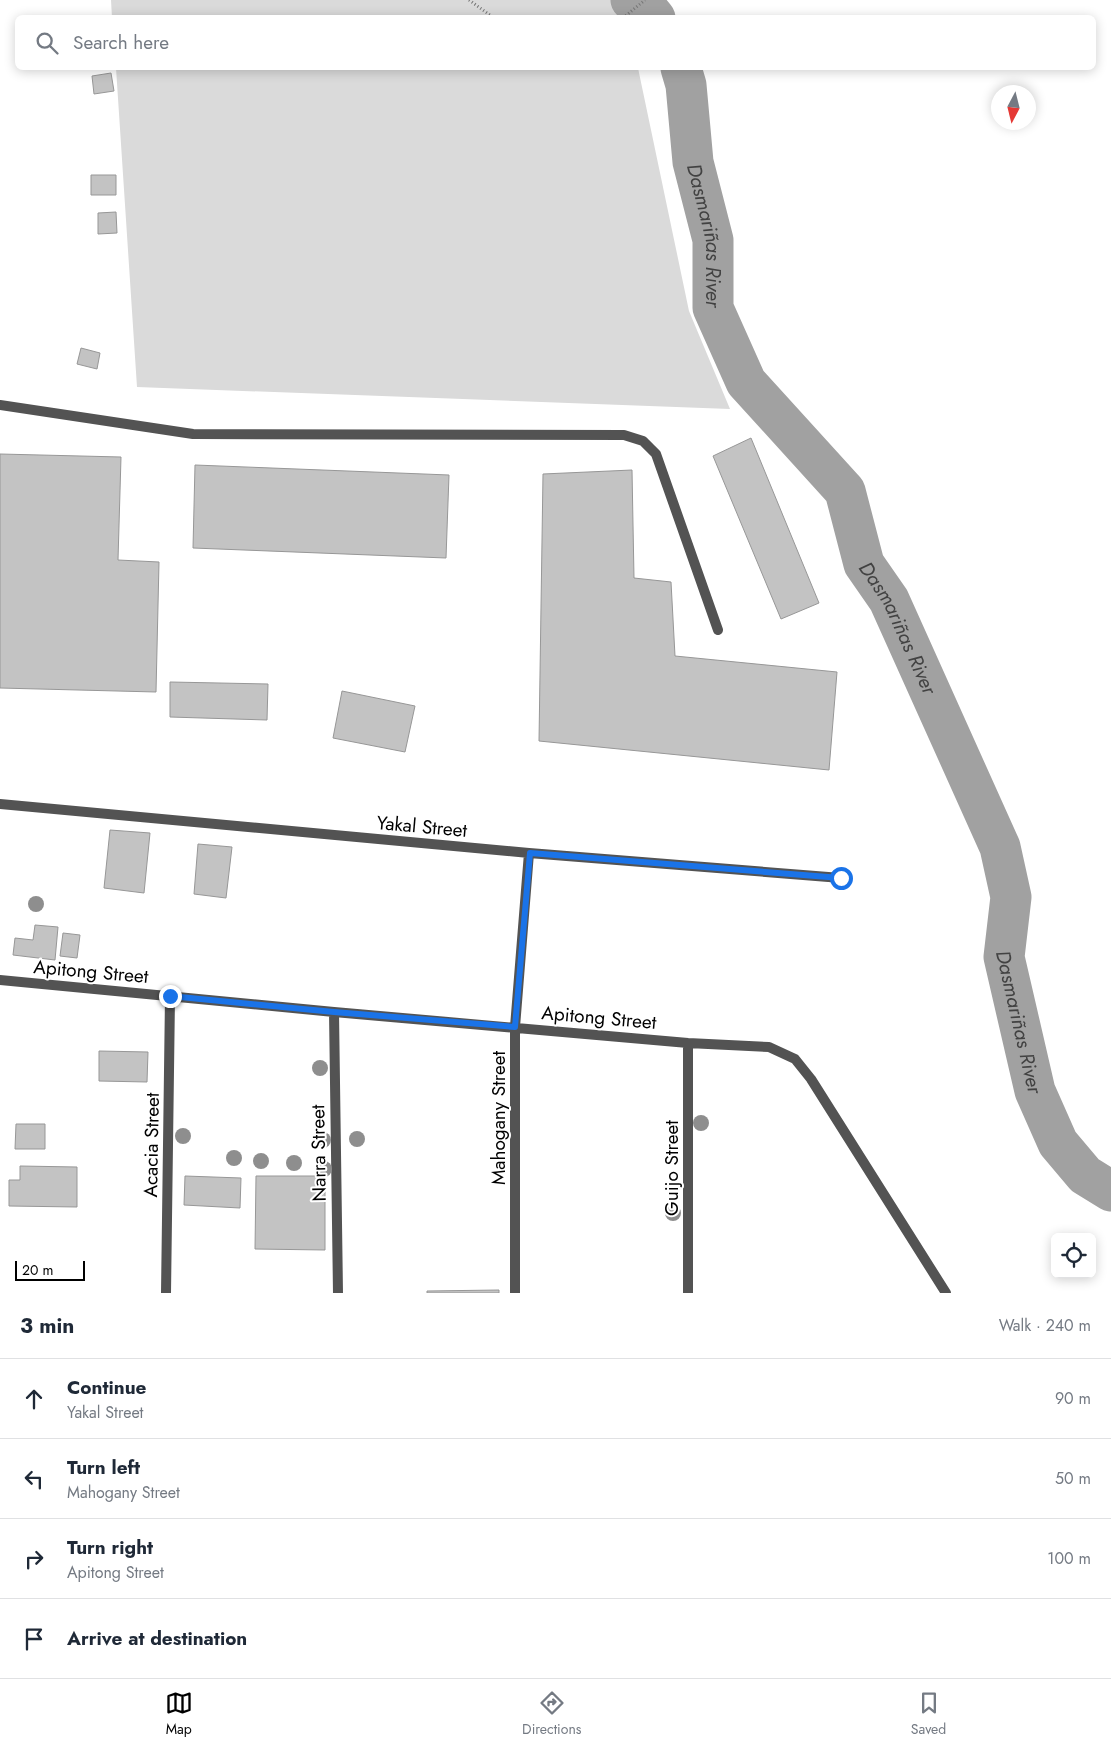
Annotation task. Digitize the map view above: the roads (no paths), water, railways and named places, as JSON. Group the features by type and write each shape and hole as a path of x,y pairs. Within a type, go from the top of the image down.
{"street":[{"path":"0,404 193,434 624,435 642,441 656,454 718,630"},
{"name":"Yakal Street","path":"0,804 530,853 841,878"},
{"name":"Mahogany Street","path":"515,1293 515,1027 530,853"},
{"name":"Apitong Street","path":"0,980 688,1043 769,1047 795,1059 811,1079 946,1293"},
{"name":"Acacia Street","path":"166,1293 170,996"},
{"name":"Narra Street","path":"334,1012 338,1293"},
{"name":"Guijo Street","path":"688,1043 688,1293"}],"waterway":[{"name":"Dasmariñas River","path":"631,0 652,15"},
{"name":"Dasmariñas River","path":"682,70 686,85 693,162 713,240 713,308 746,382 845,491 864,564 889,600 1000,847 1011,897 1004,957 1035,1091 1058,1143 1085,1175 1111,1191"}]}
